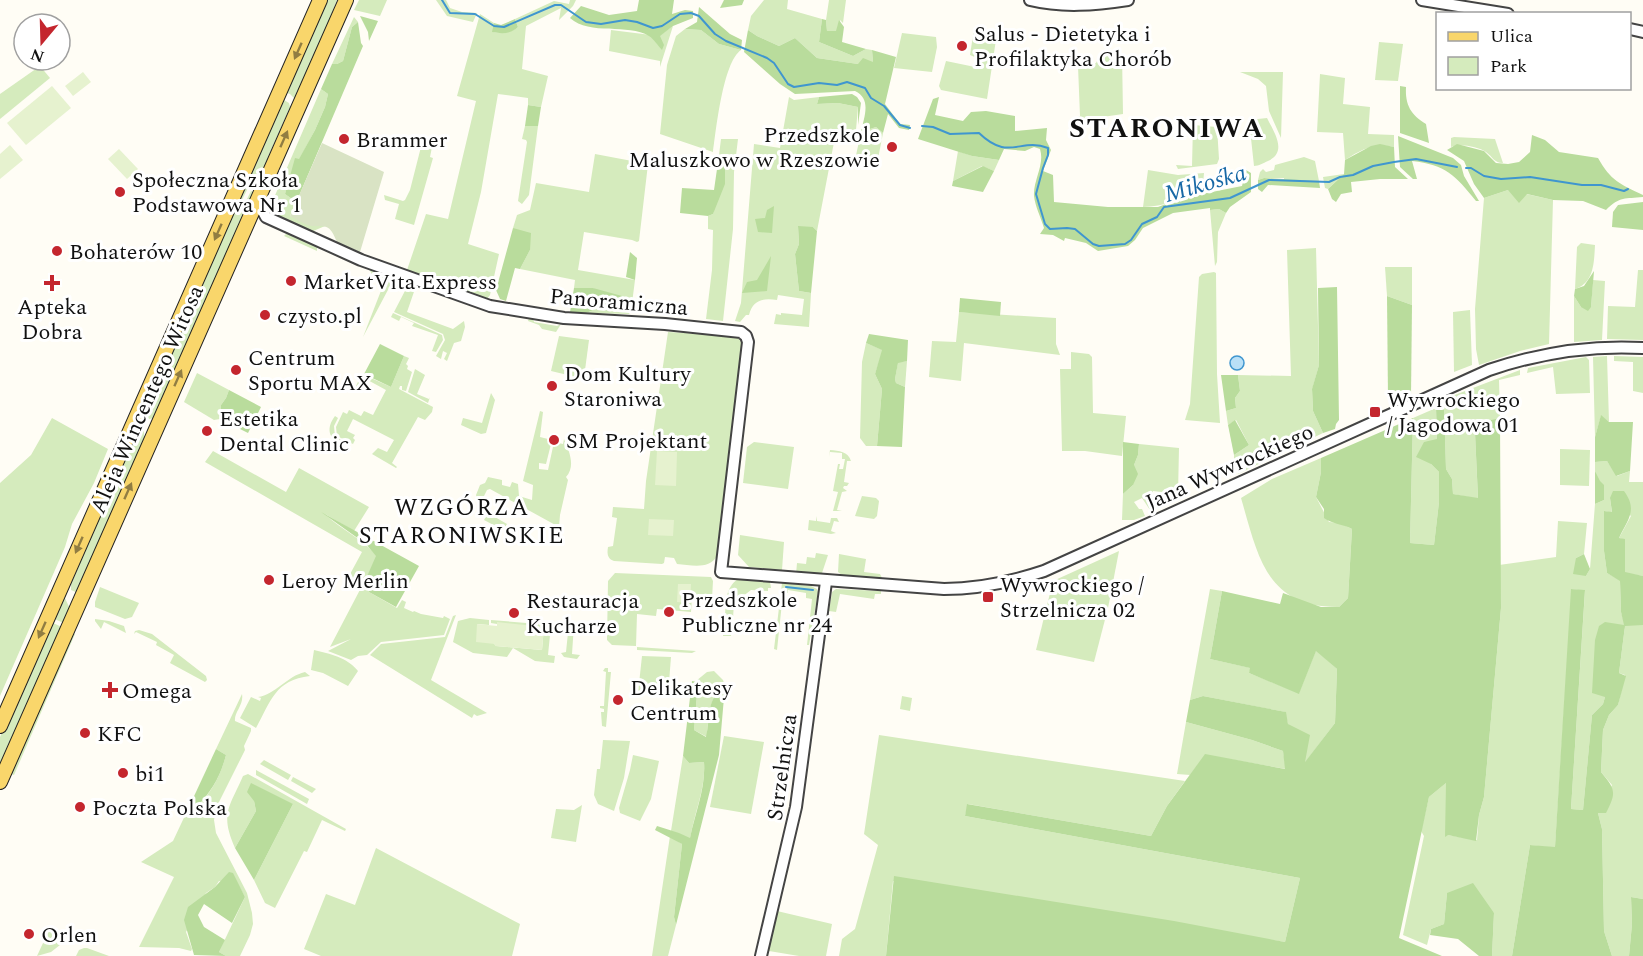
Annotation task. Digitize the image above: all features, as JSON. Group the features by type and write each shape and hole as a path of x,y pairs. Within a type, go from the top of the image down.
{"main road":[{"name":"Aleja Wincentego Witosa","path":"0,726 320,0"},
{"name":"Aleja Wincentego Witosa","path":"0,782 346,0"},
{"path":"276,102 282,97 289,98 294,104 296,113"},
{"path":"134,422 155,431"}],"street":[{"path":"1030,0 1068,6 1097,5 1128,0"},
{"path":"1422,0 1496,12"},
{"path":"246,226 257,218 266,217 260,206 259,196"},
{"name":"Panoramiczna","path":"266,217 362,260 490,306 564,318 665,324 741,332 746,336 748,342 721,572"},
{"name":"Jana Wywrockiego","path":"721,572 826,582 944,589 977,588 1015,580 1044,571 1489,370 1523,359 1568,350 1643,348"},
{"name":"Strzelnicza","path":"761,956 796,807 826,582"}],"green space":[{"path":"325,0 337,0 297,101 284,92"},
{"path":"359,0 387,0 380,16 354,10"},
{"path":"436,0 446,0 450,8 462,12 477,13 473,22 447,16"},
{"path":"570,0 576,0 559,20 561,8 526,26 522,69 548,76 541,107 528,105 528,98 498,94 481,192 468,244 499,254 490,295 487,299 407,270 426,214 448,219 476,101 457,96 480,14 494,23 493,32 500,33 512,31 518,27 515,19 554,1 569,4"},
{"path":"639,0 674,0 672,14 685,10 693,11 693,18 673,26 660,36 664,45 662,50 651,37 640,32 588,27 570,18 581,6 609,15 637,11"},
{"path":"724,0 744,0 742,5 720,8"},
{"path":"764,0 788,0 787,9 822,19 819,42 853,56 866,49 872,50 873,62 858,64 817,58 795,38 779,46 757,36 748,30 751,16"},
{"path":"829,0 846,0 843,23 840,20 837,31 827,31"},
{"path":"699,7 730,34 742,40 741,50 719,44 701,30 685,29 697,22"},
{"path":"360,16 378,21 369,41 368,32"},
{"path":"354,17 358,22 352,27 343,61 332,64"},
{"path":"515,19 518,27 512,31 492,32 494,23 501,25"},
{"path":"822,19 826,20 827,31 836,31 839,20 844,27 842,42 866,49 853,56 819,42"},
{"path":"358,22 363,46 299,196 292,199 285,194 295,158 299,159 315,130 328,94 321,89 332,64 343,61 352,27"},
{"path":"673,26 660,67 660,61 609,51 611,30 659,36"},
{"path":"685,29 701,30 719,44 741,50 729,68 725,82 713,152 660,134 667,65 676,36"},
{"path":"974,29 997,33 987,99 941,90 939,86 946,61 975,67 977,58 970,55"},
{"path":"748,30 779,46 795,38 817,58 858,64 863,58 873,62 872,50 896,57 885,104 900,124 910,125 909,130 899,128 888,114 883,133 876,127 861,132 866,109 864,99 855,91 795,94 780,84 744,52"},
{"path":"902,33 936,37 937,47 932,72 894,68"},
{"path":"1379,42 1403,44 1398,81 1375,80"},
{"path":"1122,53 1123,114 1082,120 1077,117 1080,116 1078,66 1096,63 1101,54"},
{"path":"31,72 45,72 50,78 0,119 0,94"},
{"path":"83,72 91,82 73,96 65,86"},
{"path":"1240,72 1283,72 1281,138 1269,111 1266,86 1258,79"},
{"path":"1320,74 1345,78 1343,104 1370,107 1368,134 1394,135 1394,147 1368,148 1345,160 1343,133 1317,132"},
{"path":"52,86 71,108 26,145 7,123"},
{"path":"1400,86 1406,87 1408,104 1413,113 1426,124 1429,143 1400,133"},
{"path":"321,89 328,94 325,107 299,160 296,159 285,194 292,199 299,196 290,216 325,226 311,232 273,214 270,207"},
{"path":"852,94 861,103 858,125 858,107 838,103 817,104 819,97"},
{"path":"789,97 794,100 819,97 817,104 838,103 858,107 855,141 835,137 817,231 813,227 798,227 799,244 795,254 799,291 811,293 809,327 774,324 776,314 802,315 804,299 778,295 777,300 759,301 753,306 749,315 746,315 740,322 735,321 741,303 754,144 780,148"},
{"path":"939,97 935,115 963,121 971,112 986,111 1015,116 1015,131 1047,128 1046,140 1051,150 1043,171 1053,175 1054,202 1108,207 1158,207 1182,198 1242,186 1246,170 1251,173 1251,192 1230,207 1226,213 1219,209 1210,210 1210,208 1173,213 1143,228 1128,246 1098,251 1086,243 1065,238 1064,241 1053,235 1040,234 1044,228 1034,196 1041,161 1040,149 1034,147 1025,151 1004,149 999,160 972,156 918,139 933,99"},
{"path":"284,100 289,103 290,107 257,189 249,186 240,204 236,203 281,102"},
{"path":"528,105 541,107 538,126 525,126"},
{"path":"1267,118 1278,141 1277,152 1268,161 1254,166 1249,120"},
{"path":"1193,125 1217,127 1219,159 1217,164 1178,169 1176,165 1192,166"},
{"path":"525,126 538,126 529,195 522,204 518,201 527,142 522,139"},
{"path":"876,127 883,133 877,164 855,160 861,132"},
{"path":"1532,135 1545,140 1559,152 1598,158 1612,177 1643,197 1619,200 1606,210 1583,201 1553,200 1527,194 1519,203 1508,190 1484,198 1474,184 1464,161 1447,150 1457,144 1484,151 1496,163 1508,164 1519,162 1530,152"},
{"path":"1398,136 1453,158 1461,165 1464,176 1479,201 1476,201 1449,173 1433,165 1412,161 1417,179 1413,179 1400,167"},
{"path":"1451,138 1495,139 1503,163 1478,149 1464,146 1451,147"},
{"path":"423,139 433,142 430,157 433,158 414,225 395,219 399,204 385,200 384,195 405,200 410,190"},
{"path":"721,139 738,139 734,172 733,229 723,321 706,319 712,270 713,230 708,229 708,216 713,214 725,154 719,155"},
{"path":"322,143 384,172 360,252 337,242 328,228 309,225 290,216"},
{"path":"1380,144 1394,147 1395,167 1408,179 1351,182 1352,192 1341,194 1336,202 1332,199 1328,189 1344,174 1345,160 1371,146"},
{"path":"10,145 23,160 0,179 0,154"},
{"path":"119,149 138,169 127,179 108,159"},
{"path":"958,151 972,156 999,160 994,171 982,166 953,181"},
{"path":"595,154 648,164 639,241 584,232 578,270 635,280 629,314 586,313 596,309 621,308 593,288 574,288 575,280 520,269 530,250 513,228 517,215 530,210 536,183 589,192"},
{"path":"725,154 725,184 713,214 708,216 680,213 682,188 714,190 719,155"},
{"path":"1304,157 1315,161 1319,181 1284,180 1284,178 1258,180 1263,169 1266,172 1274,170 1275,165"},
{"path":"983,166 994,171 983,192 952,186 953,181"},
{"path":"1148,170 1178,175 1204,173 1202,195 1158,206 1143,207"},
{"path":"1344,174 1328,189 1325,188 1323,177"},
{"path":"1264,178 1319,181 1320,188 1268,185 1262,192 1258,189 1258,180"},
{"path":"1508,190 1553,200 1549,344 1479,365 1476,349 1475,309 1484,198"},
{"path":"251,191 256,193 155,418 149,419 147,411 176,338 234,206 242,209"},
{"path":"1643,202 1643,230 1612,227 1613,212 1618,205"},
{"path":"774,206 772,233 758,232 755,219 765,218 767,210"},
{"path":"1219,209 1226,213 1218,232 1215,266 1210,210"},
{"path":"798,226 813,227 817,231 811,293 799,291 795,254 799,244"},
{"path":"513,228 531,233 530,250 520,269 515,268 506,301 500,299 496,290"},
{"path":"289,231 317,245 317,251 284,236"},
{"path":"1581,243 1595,245 1594,259 1592,272 1586,282 1575,289 1577,247"},
{"path":"1316,248 1319,365 1312,390 1313,411 1323,433 1238,474 1234,455 1249,445 1236,420 1228,425 1226,411 1236,408 1235,398 1240,391 1238,375 1291,376 1287,250"},
{"path":"630,252 637,258 635,280 626,277"},
{"path":"771,256 767,291 742,293 747,282 757,280"},
{"path":"368,266 387,274 393,280 363,337 384,283 384,280 372,275"},
{"path":"1385,267 1412,267 1412,305 1387,296"},
{"path":"1638,270 1643,270 1643,340 1607,339 1608,306 1635,307"},
{"path":"1594,271 1591,307 1588,311 1581,307 1574,296 1575,289 1584,286"},
{"path":"1216,273 1220,423 1185,420 1190,404 1199,277 1202,274"},
{"path":"1593,280 1605,281 1602,340 1574,342 1574,296 1581,307 1591,307"},
{"path":"416,286 407,312 453,329 464,321 465,327 461,341 454,343 447,361 444,359 447,353 443,351 441,359 436,356 445,340 443,334 394,312 407,287"},
{"path":"1337,287 1339,420 1335,429 1323,433 1313,411 1312,389 1319,365 1318,288"},
{"path":"574,288 593,288 622,296 624,300 622,308 596,309 586,313 570,312"},
{"path":"1387,296 1412,305 1411,396 1388,399"},
{"path":"960,298 1001,302 1000,316 959,312"},
{"path":"1470,310 1472,365 1454,372 1453,312"},
{"path":"959,312 1056,318 1056,344 1060,355 964,343 961,381 929,377 932,341 956,342"},
{"path":"393,313 442,335 443,340 436,352 432,351 438,335 412,326 414,323 401,317 399,321 391,317"},
{"path":"529,318 534,322 557,326 561,324 556,332 542,329 539,325 528,321"},
{"path":"668,332 737,336 743,345 717,556 705,565 677,564 674,558 665,557 662,564 614,561 608,554 608,547 613,546 617,518 612,517 613,507 644,509"},
{"path":"869,334 908,340 907,361 898,363 895,379 896,383 905,387 902,447 877,446 882,389 875,374 882,350 866,343"},
{"path":"559,336 589,340 585,370 576,377 551,371"},
{"path":"866,343 883,350 875,374 882,389 877,446 866,446 860,438 862,362"},
{"path":"380,344 404,356 391,387 364,374"},
{"path":"1071,352 1089,354 1092,357 1093,413 1126,416 1122,456 1085,451 1062,451 1060,369 1071,369"},
{"path":"404,356 409,358 406,364 407,369 412,372 406,391 402,390 402,386 399,389 433,407 425,420 418,417 392,463 396,468 372,454 378,448 387,452 394,440 353,419 347,431 355,435 353,444 337,436 336,427 343,412 347,414 349,410 361,416 364,411 373,415 386,390 364,378 356,393 353,392 362,374 391,387"},
{"path":"1607,356 1609,422 1601,416 1595,437 1593,357"},
{"path":"1614,356 1643,357 1643,393 1633,391 1633,362 1614,361"},
{"path":"1586,357 1589,360 1590,393 1556,394 1553,367 1527,373 1528,368"},
{"path":"907,361 905,387 896,383 895,379 898,362"},
{"path":"415,369 425,375 417,394 429,399 430,397 428,403 408,392"},
{"path":"1520,370 1520,375 1499,380 1500,418 1475,433 1478,499 1453,494 1452,479 1446,469 1444,405 1452,396"},
{"path":"197,373 229,390 221,405 220,419 214,420 184,402"},
{"path":"1221,375 1238,375 1240,391 1235,398 1236,408 1226,411"},
{"path":"229,390 261,407 248,433 220,419 221,405"},
{"path":"491,393 495,400 486,433 481,434 461,425 463,418 482,423"},
{"path":"1444,405 1446,469 1452,479 1453,494 1478,498 1475,433 1479,423 1500,418 1501,608 1484,797 1476,841 1448,835 1445,837 1446,783 1429,797 1399,938 1442,956 886,956 894,876 1174,921 1285,942 1300,878 965,816 967,804 1151,836 1167,806 1205,754 1285,769 1283,751 1186,722 1190,700 1203,696 1286,712 1288,724 1310,735 1305,762 1335,723 1337,669 1316,651 1299,694 1249,673 1250,668 1210,659 1222,591 1280,604 1283,593 1321,607 1339,607 1348,598 1352,529 1324,518 1324,509 1316,497 1321,458 1413,418 1410,543 1434,545 1439,502 1439,472 1431,464 1416,457 1424,442 1437,439 1436,408"},
{"path":"1436,408 1437,439 1431,464 1439,472 1439,502 1434,545 1410,543 1413,418"},
{"path":"540,411 543,412 540,437 552,440 546,464 539,463 539,469 548,470 554,442 563,444 564,439 571,458 559,527 490,489 487,490 479,506 476,495 480,485 485,483 488,477 502,480 502,485 510,487 512,482 518,484 519,496 532,500 533,485 523,481"},
{"path":"1601,415 1609,422 1633,422 1630,471 1616,476 1607,461 1595,462 1595,437"},
{"path":"335,416 338,418 334,426 335,437 344,441 342,445 334,440 330,433 330,425"},
{"path":"52,418 108,449 94,483 72,524 65,547 0,696 0,483 31,455"},
{"path":"1235,420 1249,445 1234,455 1228,425"},
{"path":"138,430 144,431 144,438 78,593 71,590 71,584"},
{"path":"754,442 794,447 788,489 743,483 747,447"},
{"path":"1123,442 1139,444 1134,465 1138,474 1133,485 1123,494"},
{"path":"1139,444 1179,448 1178,494 1153,491 1150,510 1142,498 1134,502 1139,509 1142,509 1145,516 1134,520 1122,520 1123,494 1133,485 1134,465"},
{"path":"1560,449 1590,450 1589,486 1560,485"},
{"path":"830,450 845,453 851,461 847,461 844,482 849,483 843,488 847,491 842,492 837,510 842,511 833,511 838,492 833,491 838,464 840,464 839,469 843,469 845,459 842,459 842,453 830,452 829,457"},
{"path":"213,451 286,492 299,468 369,507 354,531 325,514 377,556 364,583 369,592 397,608 402,600 406,602 404,608 413,612 443,618 444,616 450,619 444,635 381,642 367,655 351,660 328,651 351,639 330,647 363,584 349,576 362,552 205,462"},
{"path":"657,451 677,452 676,486 655,485"},
{"path":"1321,458 1316,497 1329,522 1340,523 1352,529 1348,598 1339,607 1315,605 1295,599 1280,588 1269,575 1260,558 1241,498 1272,479"},
{"path":"1607,461 1617,476 1630,471 1629,482 1643,482 1643,576 1624,573 1625,540 1619,538 1631,516 1610,498 1612,513 1605,511 1604,551 1607,573 1620,580 1621,612 1625,625 1643,625 1643,899 1631,897 1632,924 1629,956 1612,956 1604,931 1602,829 1598,813 1612,785 1601,772 1603,730 1609,715 1618,705 1625,675 1619,673 1625,626 1603,704 1592,715 1583,810 1571,809 1585,591 1572,589 1555,848 1530,845 1512,956 1492,956 1494,913 1447,893 1444,924 1431,929 1427,945 1403,935 1424,836 1421,831 1429,797 1447,782 1448,835 1477,840 1479,815 1484,797 1501,608 1499,565 1556,557 1558,521 1587,523 1584,554 1576,558 1586,576 1590,569 1595,504 1604,500 1595,471 1595,462"},
{"path":"1595,471 1604,485 1604,500 1595,504"},
{"path":"1613,491 1624,491 1630,504 1630,514 1619,538 1625,539 1625,572 1643,576 1643,625 1625,626 1619,673 1626,676 1618,705 1609,715 1603,730 1601,772 1612,787 1613,795 1606,813 1598,813 1602,829 1604,931 1612,956 1512,956 1530,845 1555,847 1571,589 1585,590 1571,809 1583,810 1592,715 1603,704 1605,697 1592,693 1595,640 1599,626 1605,622 1624,625 1621,612 1620,581 1607,573 1604,551 1604,511 1612,512 1610,498"},
{"path":"862,496 876,498 879,501 877,516 874,519 855,516"},
{"path":"321,512 419,566 396,607 369,592 364,583 376,556 366,544"},
{"path":"488,513 507,524 503,530 484,520"},
{"path":"816,516 817,521 830,523 831,518 837,518 839,522 834,521 831,531 836,533 808,530 809,520 816,521"},
{"path":"649,519 674,520 673,536 648,535"},
{"path":"740,535 784,542 782,570 749,567 738,555"},
{"path":"1119,551 1094,662 1036,650 1053,581"},
{"path":"816,553 828,555 822,573 796,574 797,563 806,564 807,557 815,558"},
{"path":"839,554 866,559 864,572 880,574 882,578 842,575 838,572"},
{"path":"1584,554 1590,569 1586,576 1573,574 1576,558"},
{"path":"615,573 711,577 713,581 712,599 705,601 705,596 692,596 691,612 657,609 656,616 637,614 636,646 612,645 607,640 608,581"},
{"path":"738,579 770,582 771,588 768,588 768,591 751,590 734,603 733,618 725,617 728,591"},
{"path":"782,583 811,586 817,589 809,645 807,645 812,599 806,598 806,593 788,590 788,593 783,593 777,650 774,649"},
{"path":"678,584 691,584 690,603 677,602"},
{"path":"100,587 139,603 132,617 125,619 95,607"},
{"path":"836,589 881,591 881,594 875,594 874,599 840,594 836,612 829,611 832,592"},
{"path":"1210,589 1222,591 1210,659 1251,668 1249,673 1299,693 1316,650 1337,669 1335,723 1304,764 1285,712 1203,696 1190,700"},
{"path":"64,596 71,611 66,624 52,618"},
{"path":"456,615 431,680 487,713 477,716 474,714 472,718 370,655 381,644 445,637 453,616"},
{"path":"470,618 489,620 489,625 477,624 496,646 542,650 544,627 497,624 491,623 491,620 551,625 548,655 555,656 554,663 535,661 513,648 507,657 473,653 453,642 458,621"},
{"path":"95,619 124,626 126,633 104,622 101,629"},
{"path":"724,619 733,620 731,636 723,636"},
{"path":"51,622 64,628 0,773 0,737"},
{"path":"497,622 544,627 542,650 476,642 477,624 497,626"},
{"path":"569,623 574,624 572,654 580,655 577,659 564,657 561,653 566,652"},
{"path":"135,631 152,634 206,676 207,680 205,682 170,663 174,655 156,645 157,642 136,632 134,634"},
{"path":"73,633 75,634 14,775 11,774"},
{"path":"637,647 696,651 692,653 637,650"},
{"path":"314,650 338,657 354,666 358,671 348,686 323,673 311,670"},
{"path":"642,656 671,657 668,695 638,693"},
{"path":"605,668 611,672 606,727 602,726 601,712 604,712 604,709 600,708 604,706 606,672 603,671"},
{"path":"714,671 723,680 725,686 712,703 707,737 694,730 698,682 696,681 707,672"},
{"path":"305,672 310,676 298,678 281,687 270,701 256,728 240,718 251,697 260,701 261,698 258,697 270,693 292,677"},
{"path":"692,681 698,682 694,730 706,737 714,697 725,686 719,755 676,925 674,917 682,844 655,830 657,826 690,838 700,800 704,762 689,763 683,756"},
{"path":"242,694 242,702 235,721 251,728 251,731 244,746 245,750 217,806 214,820 216,833 247,893 253,924 250,935 240,956 226,956 219,952 245,897 240,888 219,881 206,893 186,932 191,951 179,948 139,947 174,877 141,862 173,841 189,807 197,808 215,783 226,755 216,749"},
{"path":"902,696 912,698 910,711 900,709"},
{"path":"1186,722 1283,751 1286,769 1205,755 1190,775 1177,774"},
{"path":"879,735 1185,781 1167,806 1151,836 968,804 965,816 1300,878 1285,942 893,881 886,956 839,956 842,939 855,929 878,845 864,834"},
{"path":"724,736 764,742 751,814 710,807"},
{"path":"603,740 630,741 624,778 614,811 598,804 594,795"},
{"path":"216,749 226,755 218,777 196,808 189,807"},
{"path":"633,755 659,761 651,799 640,821 620,813 619,808"},
{"path":"683,756 689,763 704,762 702,791 690,839 671,831"},
{"path":"264,760 291,775 288,780 260,764"},
{"path":"256,770 309,799 307,804 256,775"},
{"path":"248,774 346,829 345,831 322,820 307,852 304,851 275,908 265,903 254,880 293,804 254,801 256,811 235,848 228,827 228,811 243,776"},
{"path":"293,777 316,789 312,793 291,781"},
{"path":"251,783 293,804 254,880 235,848 256,811 254,801 247,792"},
{"path":"582,805 576,842 551,838 556,809 574,810"},
{"path":"670,836 682,844 674,917 676,925 668,956 652,956"},
{"path":"376,848 520,924 512,956 321,956 304,949 326,894 355,905"},
{"path":"229,872 233,873 245,897 232,923 204,904 198,915 204,927 225,940 219,952 226,956 194,955 184,920 188,907 215,887"},
{"path":"1473,883 1494,913 1492,956 1479,956 1458,939 1430,935 1431,929 1444,924 1447,893"},
{"path":"1631,897 1643,899 1643,956 1629,956 1632,924"},
{"path":"777,911 832,924 826,956 799,956 769,951"},
{"path":"49,930 59,933 60,945 51,952 37,956"},
{"path":"84,948 109,956 76,956 79,950"}],"water":[{"path":"1234,356 1240,356 1244,363 1240,370 1234,370 1230,366 1230,360"}],"waterway":[{"name":"Mikośka","path":"442,0 450,13 475,14 494,26 504,27 555,5 561,5 586,22 601,24 625,20 653,28 662,26 680,14 691,13 699,16 715,34 726,41 774,63 788,84 794,87 819,83 837,85 847,82 865,88 871,98 884,106 900,125 910,128"},
{"name":"Mikośka","path":"922,126 933,127 950,134 979,133 989,142 1007,148 1030,145 1048,148 1036,194 1045,224 1050,229 1075,229 1093,244 1099,246 1125,244 1131,240 1142,224 1157,217 1164,207 1230,198 1269,180 1329,182 1373,166 1416,159 1457,167"},
{"name":"Mikośka","path":"1466,168 1471,168 1484,176 1501,179 1530,177 1582,185 1601,185 1624,191 1628,189"},
{"path":"786,587 813,590"}],"place":[{"name":"Salus - Dietetyka i Profilaktyka Chorób","path":"962,46"},
{"name":"Brammer","path":"344,139"},
{"name":"Przedszkole Maluszkowo w Rzeszowie","path":"892,147"},
{"name":"Społeczna Szkoła Podstawowa Nr 1","path":"120,192"},
{"name":"Bohaterów 10","path":"57,251"},
{"name":"MarketVita Express","path":"291,281"},
{"name":"Apteka Dobra","path":"52,283"},
{"name":"czysto.pl","path":"265,315"},
{"name":"Centrum Sportu MAX","path":"236,370"},
{"name":"Dom Kultury Staroniwa","path":"552,386"},
{"name":"Wywrockiego / Jagodowa 01","path":"1375,412"},
{"name":"Estetika Dental Clinic","path":"207,431"},
{"name":"SM Projektant","path":"554,440"},
{"name":"Leroy Merlin","path":"269,580"},
{"name":"Wywrockiego / Strzelnicza 02","path":"988,597"},
{"name":"Przedszkole Publiczne nr 24","path":"669,612"},
{"name":"Restauracja Kucharze","path":"514,613"},
{"name":"Omega","path":"110,690"},
{"name":"Delikatesy Centrum","path":"618,700"},
{"name":"KFC","path":"85,733"},
{"name":"bi1","path":"123,773"},
{"name":"Poczta Polska","path":"80,807"},
{"name":"Orlen","path":"29,934"}],"district":[{"name":"STARONIWA","path":"1167,127"},
{"name":"WZGÓRZA STARONIWSKIE","path":"462,521"}]}
